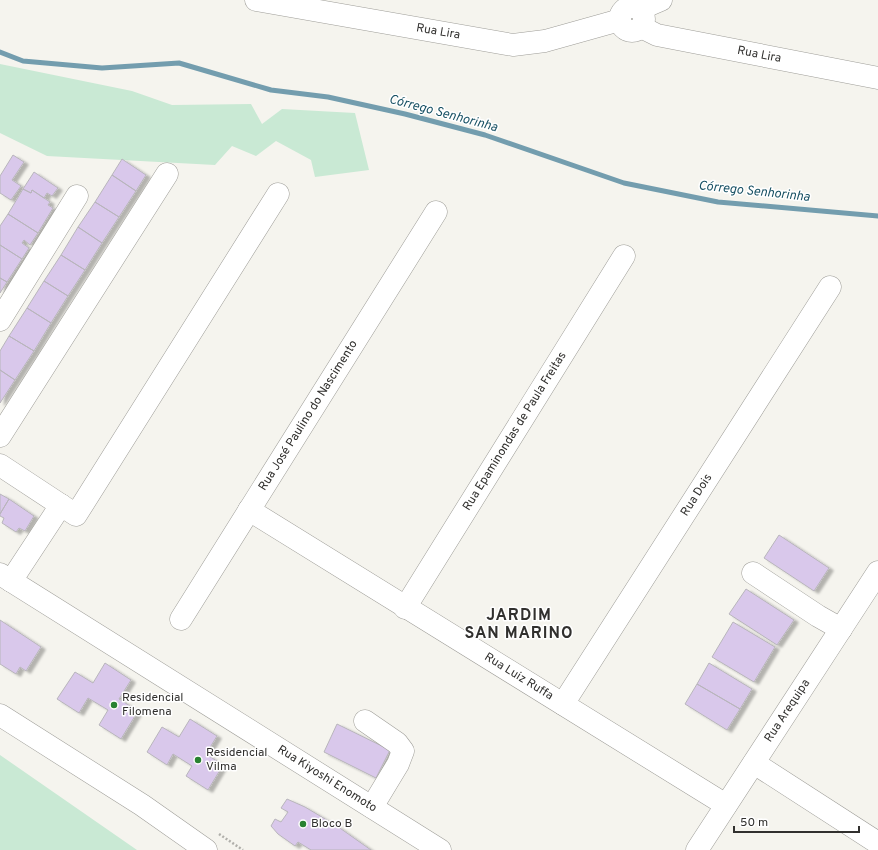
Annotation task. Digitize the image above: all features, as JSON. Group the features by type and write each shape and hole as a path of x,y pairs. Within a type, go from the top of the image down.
{"street":[{"name":"Rua Lira","path":"256,0 513,46 545,42 620,20 622,12 628,6 637,7 641,18 657,35 878,78"},
{"path":"641,18 661,0"},
{"path":"0,436 167,174"},
{"path":"0,465 76,514 278,194"},
{"path":"0,320 77,196"},
{"name":"Rua José Paulino do Nascimento","path":"181,619 436,212"},
{"name":"Rua Epaminondas de Paula Freitas","path":"405,608 624,256"},
{"name":"Rua Dois","path":"563,704 830,287"},
{"path":"6,577 61,505"},
{"name":"Rua Luiz Ruffa","path":"249,510 405,608 726,805"},
{"name":"Rua Arequipa","path":"697,850 878,572"},
{"path":"753,573 841,629"},
{"name":"Rua Kiyoshi Enomoto","path":"6,577 440,850"},
{"path":"0,715 142,806 206,850"},
{"path":"365,721 397,743 403,751 398,764 372,807"},
{"path":"754,763 878,843"}],"green space":[{"path":"0,64 132,91 172,105 251,104 262,124 282,109 355,113 369,170 315,177 311,160 276,141 256,156 232,146 215,165 47,156 0,133"},
{"path":"0,755 137,850 0,850"}],"building":[{"path":"13,155 24,162 12,180 21,186 11,200 0,193 0,176"},
{"path":"122,159 146,175 136,191 112,175"},
{"path":"34,172 58,188 52,196 47,193 44,198 32,190 31,193 23,189"},
{"path":"112,175 136,191 119,217 95,202"},
{"path":"23,189 31,193 32,190 50,202 48,205 53,208 38,233 8,214"},
{"path":"95,202 119,217 102,243 78,227"},
{"path":"8,214 38,233 30,245 24,240 22,243 29,248 22,259 0,245 0,226"},
{"path":"78,227 102,243 85,270 61,255"},
{"path":"0,245 22,259 7,282 0,278"},
{"path":"61,255 85,270 68,296 44,281"},
{"path":"0,278 7,282 0,293"},
{"path":"44,281 68,296 51,323 27,308"},
{"path":"27,308 51,323 34,351 9,336"},
{"path":"9,336 34,351 15,380 0,370 0,351"},
{"path":"0,370 15,380 0,403"},
{"path":"0,494 9,499 0,514"},
{"path":"9,499 34,516 25,531 19,528 16,532 2,523 4,518 0,516 0,514"},
{"path":"779,535 829,568 814,591 764,558"},
{"path":"746,589 794,620 777,645 729,614"},
{"path":"0,620 41,647 26,671 20,667 16,674 0,664"},
{"path":"733,622 775,647 754,682 712,657"},
{"name":"Residencial Filomena","path":"105,663 131,680 119,699 138,711 121,739 99,725 108,710 88,698 79,713 57,699 75,672 93,683"},
{"path":"709,663 752,689 740,709 697,684"},
{"path":"697,684 740,709 727,730 685,704"},
{"name":"Residencial Vilma","path":"190,719 217,736 206,754 223,765 208,790 186,776 192,766 173,754 167,765 147,752 162,727 179,737"},
{"path":"337,724 390,750 376,778 324,752"},
{"name":"Bloco B","path":"287,799 305,807 337,826 371,850 311,850 298,842 295,846 278,834 271,826 275,819 281,822 288,812 281,808"}],"waterway":[{"name":"Córrego Senhorinha","path":"0,52 23,61 102,68 179,63 271,90 328,97 405,114 485,135 624,183 718,202 878,216"}],"place":[{"name":"Residencial Filomena","path":"114,705"},
{"name":"Residencial Vilma","path":"198,760"},
{"name":"Bloco B","path":"303,824"}],"district":[{"name":"JARDIM SAN MARINO","path":"519,625"}]}
